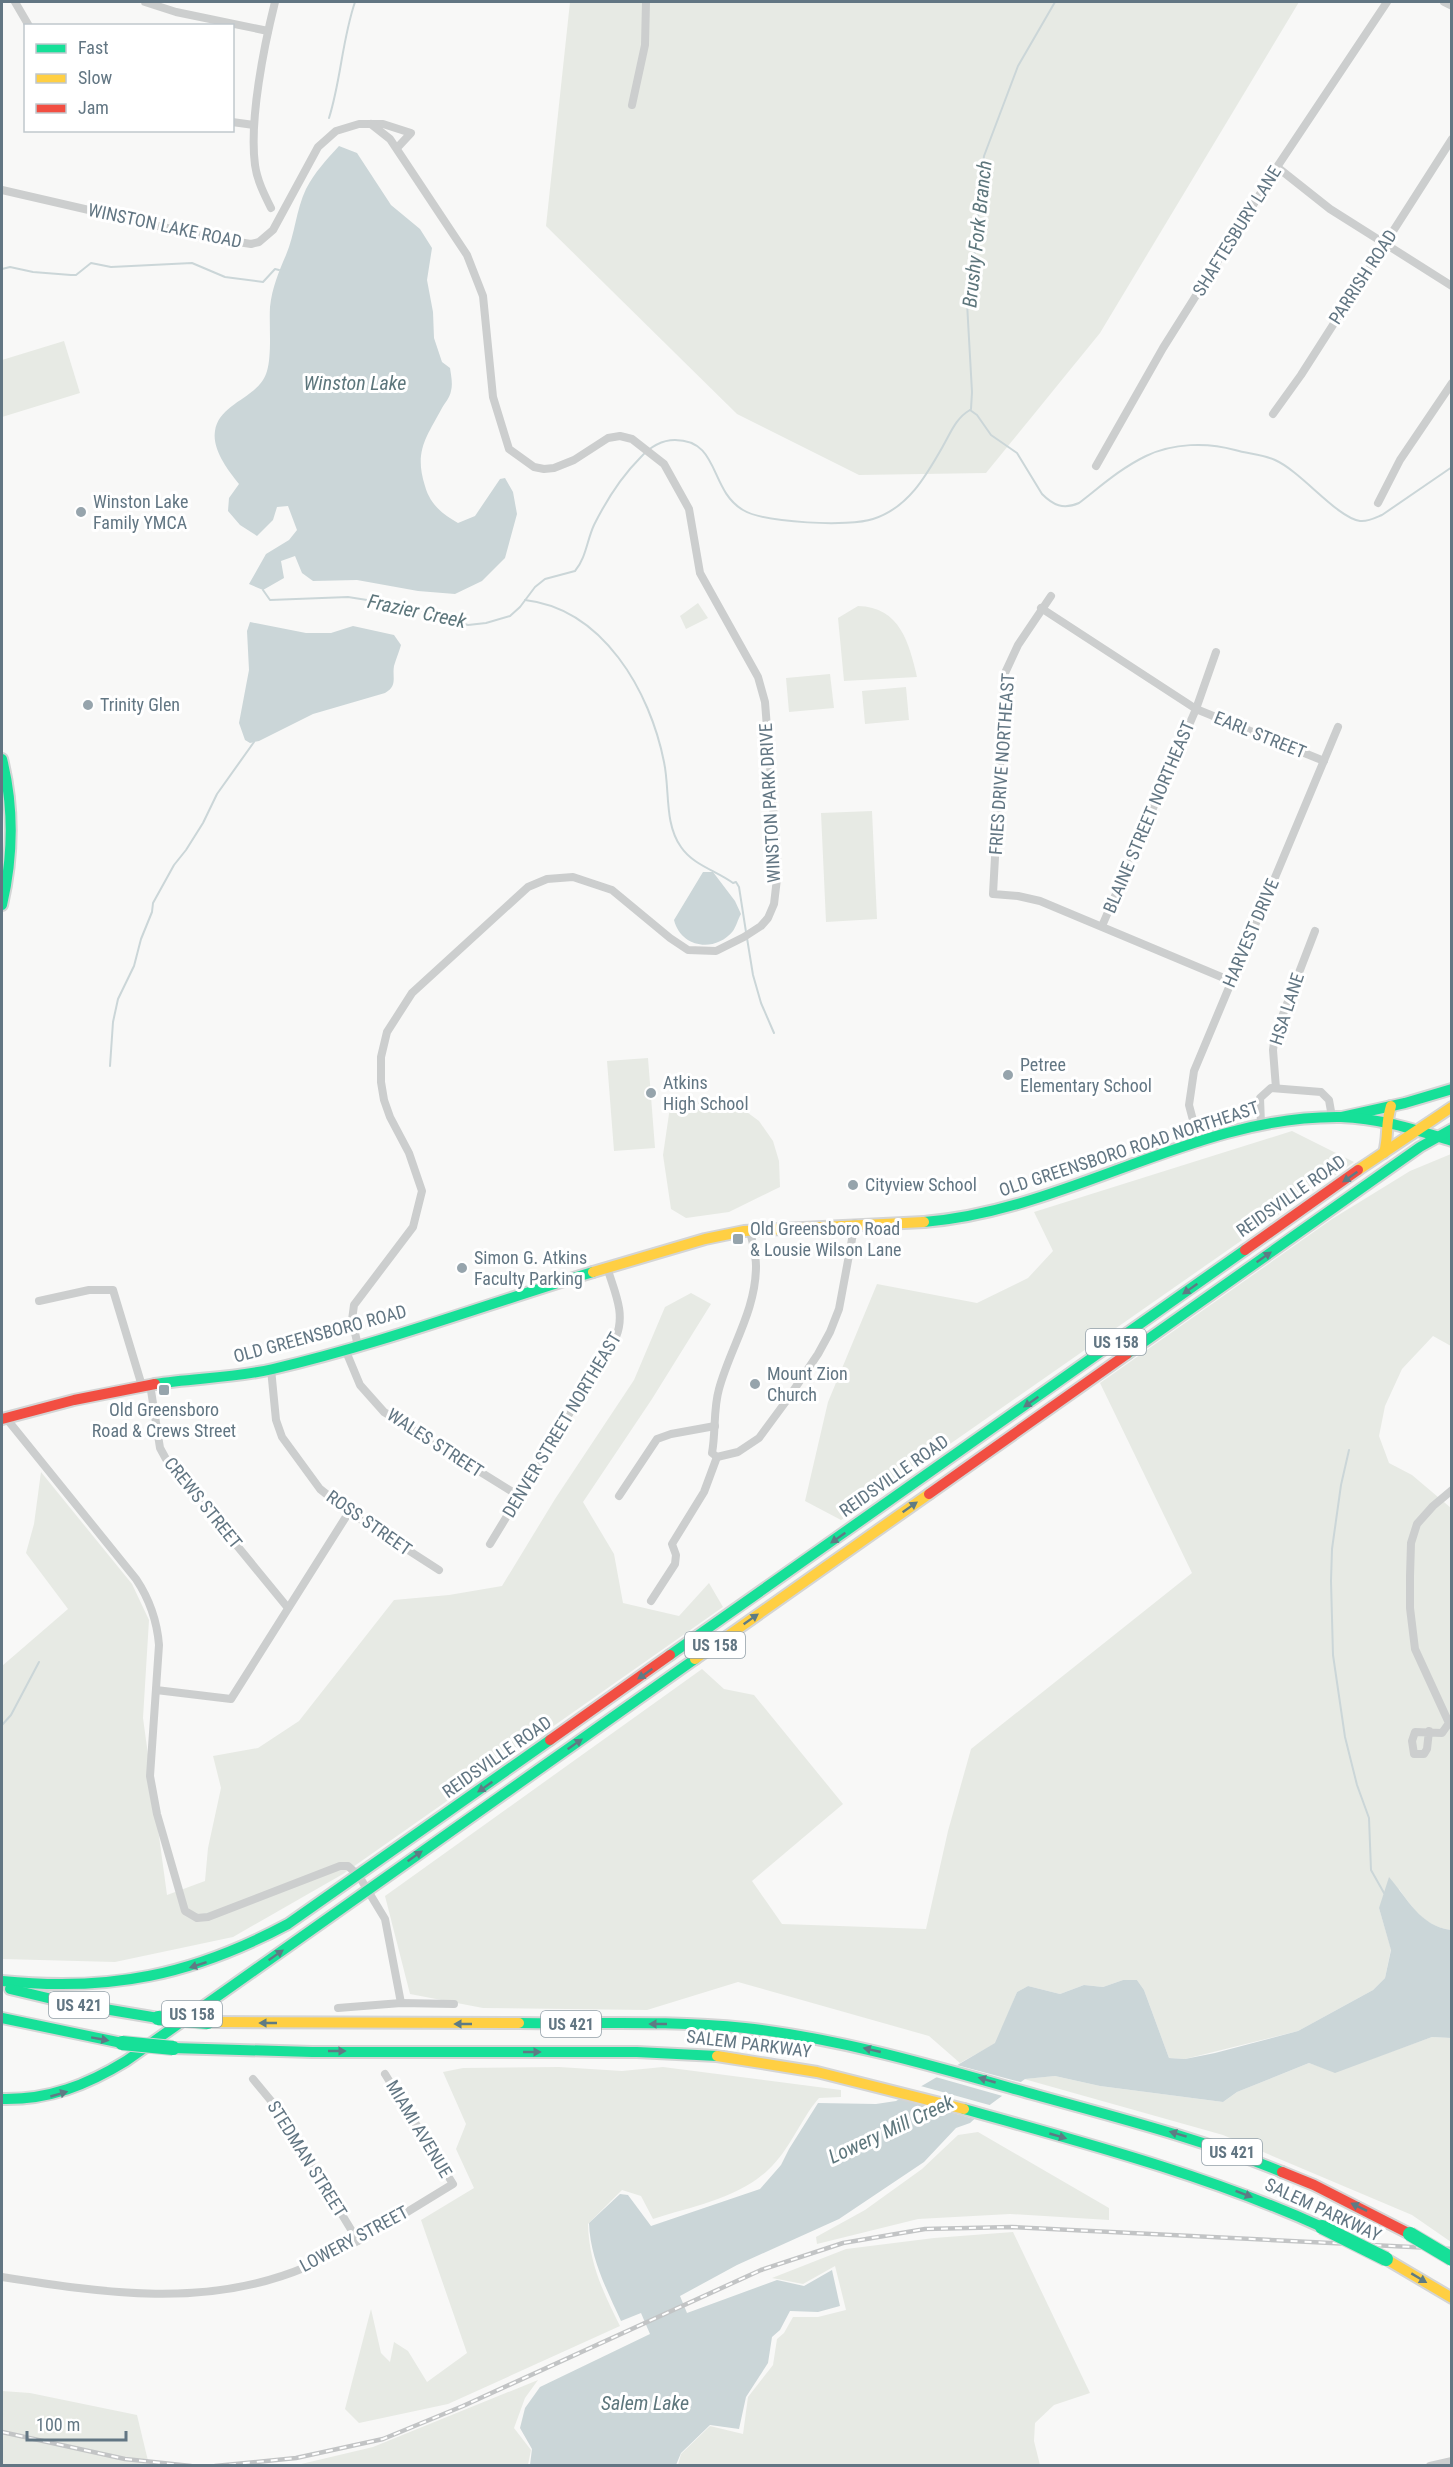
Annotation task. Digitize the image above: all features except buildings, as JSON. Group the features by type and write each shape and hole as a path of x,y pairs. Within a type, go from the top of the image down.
{"main road":[{"path":"2,759 11,833 10,868 2,905"},
{"path":"1337,1117 1391,1106 1452,1089"},
{"path":"1384,1153 1388,1138 1385,1124 1391,1106"},
{"name":"REIDSVILLE ROAD","path":"359,1876 1452,1107"},
{"name":"OLD GREENSBORO ROAD NORTHEAST","path":"607,1267 726,1234 750,1230 855,1223 924,1222 987,1213 1036,1199 1261,1124 1301,1118 1337,1117 1415,1131"},
{"name":"REIDSVILLE ROAD","path":"368,1890 1401,1161 1445,1139 1452,1129"},
{"path":"1415,1131 1445,1139"},
{"name":"OLD GREENSBORO ROAD","path":"4,1418 94,1395 146,1385 238,1376 271,1369 352,1347 607,1267"},
{"name":"US 158","path":"2,1981 81,1986 147,1978 186,1969 240,1950 272,1934 359,1876"},
{"name":"US 158","path":"2,2099 51,2096 96,2079 136,2054 368,1890"},
{"name":"SALEM PARKWAY","path":"2,1986 69,2003 158,2018 208,2022 717,2026 818,2038 929,2064 1154,2127 1255,2161 1314,2185 1410,2234 1452,2259"},
{"name":"SALEM PARKWAY","path":"2,2018 122,2043 173,2048 250,2051 681,2053 788,2065 888,2088 1188,2174 1272,2204 1322,2227 1386,2259 1452,2298"}],"street":[{"path":"15,2 28,24"},
{"path":"145,2 176,12 268,31"},
{"path":"271,208 260,185 255,165 254,125 268,31 275,2"},
{"path":"632,105 645,45 646,2"},
{"name":"SHAFTESBURY LANE","path":"1096,466 1163,348 1277,168 1387,2"},
{"path":"1444,2 1452,6"},
{"path":"234,122 254,125"},
{"name":"WINSTON PARK DRIVE","path":"352,1347 354,1305 412,1227 422,1191 409,1153 390,1117 381,1082 381,1057 387,1032 412,993 528,887 548,879 573,877 612,890 653,925 688,950 716,951 753,932 768,918 774,904 778,870 765,702 758,677 700,573 689,509 664,464 632,439 620,436 608,438 574,460 554,468 544,469 534,467 509,449 493,398 483,296 467,255 390,138 371,124"},
{"name":"WINSTON LAKE ROAD","path":"2,190 217,239 238,243 256,243 273,230 324,140 341,129 383,124 411,134 397,148"},
{"name":"PARRISH ROAD","path":"1273,414 1452,139"},
{"path":"1277,168 1330,209 1452,286"},
{"path":"1378,502 1400,460 1452,383"},
{"name":"FRIES DRIVE NORTHEAST","path":"1051,596 1018,645 1005,674 993,894 1040,901 1102,926"},
{"name":"EARL STREET","path":"1041,608 1196,709 1324,761"},
{"name":"BLAINE STREET NORTHEAST","path":"1102,926 1196,709 1216,652"},
{"name":"HARVEST DRIVE","path":"1199,1143 1189,1105 1194,1071 1338,727"},
{"path":"1102,926 1232,981"},
{"name":"HSA LANE","path":"1276,1088 1273,1050 1275,1035 1314,931"},
{"path":"1261,1124 1260,1098 1271,1088 1321,1092 1329,1100 1337,1117"},
{"path":"717,1457 738,1452 759,1438 799,1383 830,1332 839,1309 855,1223"},
{"path":"717,1457 712,1453 714,1409 754,1289 756,1264 750,1230"},
{"name":"DENVER STREET NORTHEAST","path":"490,1544 621,1326 620,1309 607,1267"},
{"name":"CREWS STREET","path":"39,1301 89,1290 113,1290 146,1385 160,1448 166,1459 288,1608"},
{"name":"WALES STREET","path":"352,1347 360,1385 384,1412 519,1496"},
{"name":"ROSS STREET","path":"271,1369 276,1420 282,1437 320,1489 349,1512 439,1570"},
{"path":"4,1418 145,1592 158,1629 150,1776 160,1824 183,1907 188,1914 197,1918 208,1917 340,1866 351,1868 368,1890 388,1929 401,2003"},
{"path":"619,1496 657,1439 671,1434 715,1426"},
{"path":"651,1602 675,1564 672,1544 704,1492 717,1457"},
{"path":"1429,1731 1442,1732 1449,1723 1425,1675 1412,1640 1411,1543 1413,1532 1423,1516 1452,1490"},
{"path":"156,1690 231,1699 349,1512"},
{"path":"338,2008 401,2003 454,2004"},
{"name":"MIAMI AVENUE","path":"386,2074 453,2184"},
{"name":"STEDMAN STREET","path":"253,2079 277,2108 358,2241"},
{"name":"LOWERY STREET","path":"2,2277 127,2294 207,2293 250,2285 282,2276 358,2241 453,2184"},
{"path":"1430,2466 1452,2461"}],"shaded area":[{"path":"570,2 1299,2 1100,333 986,473 859,475 737,414 546,226"},
{"path":"64,341 80,393 2,417 2,360"},
{"path":"698,603 708,618 686,629 680,616"},
{"path":"858,606 872,608 893,620 906,640 917,677 844,681 838,618"},
{"path":"830,674 834,708 789,712 786,678"},
{"path":"906,687 909,720 865,724 862,691"},
{"path":"872,811 877,919 826,922 821,813"},
{"path":"648,1058 655,1148 614,1151 607,1061"},
{"path":"706,1099 736,1104 759,1121 773,1141 779,1161 780,1187 729,1212 686,1218 671,1209 663,1155 670,1107"},
{"path":"1292,1131 1354,1162 841,1520 805,1501 828,1402 877,1284 977,1303 1028,1278 1053,1251 1034,1212"},
{"path":"1451,1154 1451,1346 1433,1336 1402,1369 1385,1406 1379,1436 1389,1463 1412,1475 1451,1508 1451,1930 1427,1921 1399,1889 1379,1908 1391,1949 1385,1978 1373,1990 1298,2031 1185,2059 1169,2058 1144,1990 1137,1980 1123,1980 1103,1987 1084,1985 1060,1994 1028,1986 1017,1992 996,2043 960,2063 929,2036 738,1982 647,2010 483,2008 410,1994 385,1896 702,1669 724,1689 754,1695 843,1804 752,1881 782,1924 926,1929 948,1831 971,1749 1192,1573 1100,1383 1332,1219 1410,1171"},
{"path":"691,1293 711,1304 652,1399 583,1502 614,1554 623,1603 679,1616 709,1583 723,1607 343,1874 233,1937 115,1962 2,1959 2,1666 68,1609 26,1553 34,1524 41,1472 132,1584 149,1620 143,1718 167,1895 205,1881 208,1848 221,1788 213,1756 258,1748 299,1721 394,1600 449,1595 502,1586 555,1499 634,1380 665,1307"},
{"path":"1432,2037 1451,2038 1451,2242 1412,2215 1223,2135 1024,2079 1055,2076 1100,2086 1223,2102 1237,2092 1309,2063 1335,2072"},
{"path":"559,2067 622,2071 663,2067 841,2090 841,2097 819,2098 776,2162 743,2188 714,2201 653,2219 641,2196 622,2190 588,2224 594,2264 620,2326 448,2404 359,2423 345,2409 371,2309 381,2353 390,2362 394,2342 408,2351 427,2382 467,2353 421,2220 474,2188 456,2149 466,2124 443,2072 463,2068"},
{"path":"978,2132 1109,2208 1109,2220 1010,2214 918,2219 817,2244 816,2237 865,2210 922,2169 958,2135"},
{"path":"1013,2232 1090,2393 1054,2405 1035,2423 1034,2441 1040,2465 678,2465 681,2454 710,2426 743,2434 748,2397 773,2365 777,2339 784,2333 793,2317 818,2317 846,2310 835,2266 803,2284 772,2278 846,2249 934,2238"},
{"path":"538,2380 525,2398 514,2428 531,2450 528,2465 297,2465 373,2447"},
{"path":"2,2391 30,2393 137,2415 149,2465 2,2465"}],"water":[{"name":"Winston Lake","path":"339,146 357,153 391,205 420,229 432,248 427,280 433,312 434,338 442,362 450,368 452,385 450,395 423,445 421,454 422,474 430,498 442,512 458,523 475,516 500,479 505,478 513,492 517,514 505,558 482,581 455,594 418,591 357,580 313,581 302,573 295,556 281,561 284,578 263,590 249,584 266,554 289,540 297,530 288,506 277,507 273,520 257,536 240,525 228,511 229,498 239,484 218,452 215,431 218,421 231,406 256,388 267,371 271,300 300,205 313,177"},
{"path":"250,622 306,633 331,633 353,626 394,635 401,645 394,666 392,687 385,693 313,714 259,741 250,743 245,740 239,723 249,670 247,631"},
{"path":"703,872 713,872 735,901 741,914 734,929 726,938 708,945 691,942 684,937 674,920"},
{"name":"Salem Lake","path":"1389,1877 1423,1917 1431,1923 1451,1930 1451,2038 1432,2037 1335,2073 1309,2063 1237,2092 1223,2102 1100,2086 1055,2076 1025,2079 970,2123 956,2128 924,2162 839,2219 737,2265 680,2296 687,2313 777,2280 804,2286 832,2270 840,2306 818,2312 790,2311 780,2330 772,2337 768,2363 746,2397 739,2429 710,2425 681,2453 676,2465 530,2465 532,2449 520,2428 525,2408 540,2387 650,2334 641,2313 621,2321 600,2274 592,2249 589,2223 620,2194 628,2195 651,2226 760,2189 781,2165 818,2103 876,2104 896,2101 995,2043 1017,1992 1028,1986 1060,1994 1084,1985 1103,1987 1123,1980 1137,1980 1144,1990 1169,2058 1185,2059 1215,2053 1298,2031 1373,1990 1385,1978 1391,1950 1379,1908"}],"pier":[{"path":"953,2064 1024,2083 1006,2097 932,2076"},
{"path":"917,2085 993,2106 978,2120 896,2097"}],"waterway":[{"path":"329,118 355,2"},
{"name":"Brushy Fork Branch","path":"971,409 967,303 973,270 984,156 1018,66 1055,2"},
{"name":"Frazier Creek","path":"2,269 10,267 33,272 76,275 91,263 111,267 192,263 225,277 263,282 275,269 279,270"},
{"name":"Frazier Creek","path":"970,410 977,415 991,435 1017,453 1042,494 1054,504 1063,506 1079,503 1120,472 1146,456 1179,446 1224,447 1275,460 1296,474 1340,511 1360,521 1382,515 1452,467"},
{"name":"Frazier Creek","path":"263,590 270,600 348,597 405,606 468,625 486,623 510,616 545,579 575,571 582,560 594,525 614,490 644,454 660,443 675,440 689,442 700,448 724,491 743,510 787,521 846,523 873,519 885,514 906,499 930,469 957,421 970,410"},
{"path":"525,600 553,607 578,619 600,636 634,682 657,735 666,773 672,828 676,838 692,859 733,883 736,882 739,887 746,932"},
{"path":"110,1066 113,1022 118,999 134,966 153,903 174,865 203,823 217,794 254,742"},
{"path":"747,938 753,975 761,1003 774,1033"},
{"path":"1349,1450 1341,1485 1332,1549 1333,1655 1345,1737 1357,1785 1369,1818 1371,1870 1384,1893"},
{"path":"2,1725 11,1715 39,1662"}],"railway":[{"path":"215,2466 296,2458 383,2439 463,2406 761,2270 843,2243 925,2229 1012,2227 1452,2249"},
{"path":"2,2432 125,2459 191,2466"}],"traffic: fast":[{"path":"2,759 9,795 11,832 2,905"},
{"path":"1342,1117 1405,1103 1452,1089"},
{"path":"924,1222 978,1214 1030,1200 1183,1146 1235,1131 1287,1120 1341,1117 1369,1120 1397,1125 1452,1141"},
{"path":"1127,1354 1420,1147 1452,1129"},
{"path":"670,1655 1245,1250"},
{"path":"155,1384 258,1372 313,1359 394,1336 593,1272"},
{"path":"2,2099 52,2094 82,2084 126,2061 695,1659"},
{"path":"2,1981 79,1984 150,1976 218,1956 253,1942 288,1924 550,1740"},
{"path":"10,1989 69,2003 158,2018"},
{"path":"2,2018 122,2043"},
{"path":"158,2018 208,2022"},
{"path":"519,2023 689,2024 745,2028 819,2039 928,2065 1129,2121 1191,2139 1282,2172"},
{"path":"122,2043 173,2048"},
{"path":"173,2048 312,2052 637,2052 717,2056"},
{"path":"964,2109 1190,2176 1235,2191 1322,2227"},
{"path":"1322,2227 1386,2259"},
{"path":"1410,2234 1452,2259"}],"traffic: slow":[{"path":"1384,1153 1391,1106"},
{"path":"1358,1170 1452,1107"},
{"path":"593,1272 705,1239 744,1231 924,1222"},
{"path":"695,1659 929,1494"},
{"path":"208,2022 519,2023"},
{"path":"717,2056 817,2072 964,2109"},
{"path":"1386,2259 1452,2298"}],"traffic: jam":[{"path":"1245,1250 1358,1170"},
{"path":"929,1494 1127,1354"},
{"path":"2,1419 74,1400 155,1384"},
{"path":"550,1740 670,1655"},
{"path":"1282,2172 1314,2185 1410,2234"}],"place":[{"name":"Winston Lake Family YMCA","path":"81,512"},
{"name":"Trinity Glen","path":"88,705"},
{"name":"Petree Elementary School","path":"1008,1075"},
{"name":"Atkins High School","path":"651,1093"},
{"name":"Cityview School","path":"853,1185"},
{"name":"Old Greensboro Road & Lousie Wilson Lane","path":"738,1239"},
{"name":"Simon G. Atkins Faculty Parking","path":"462,1268"},
{"name":"Mount Zion Church","path":"755,1384"},
{"name":"Old Greensboro Road & Crews Street","path":"164,1390"}],"water label":[{"name":"Lowery Mill Creek","path":"891,2129"}]}
